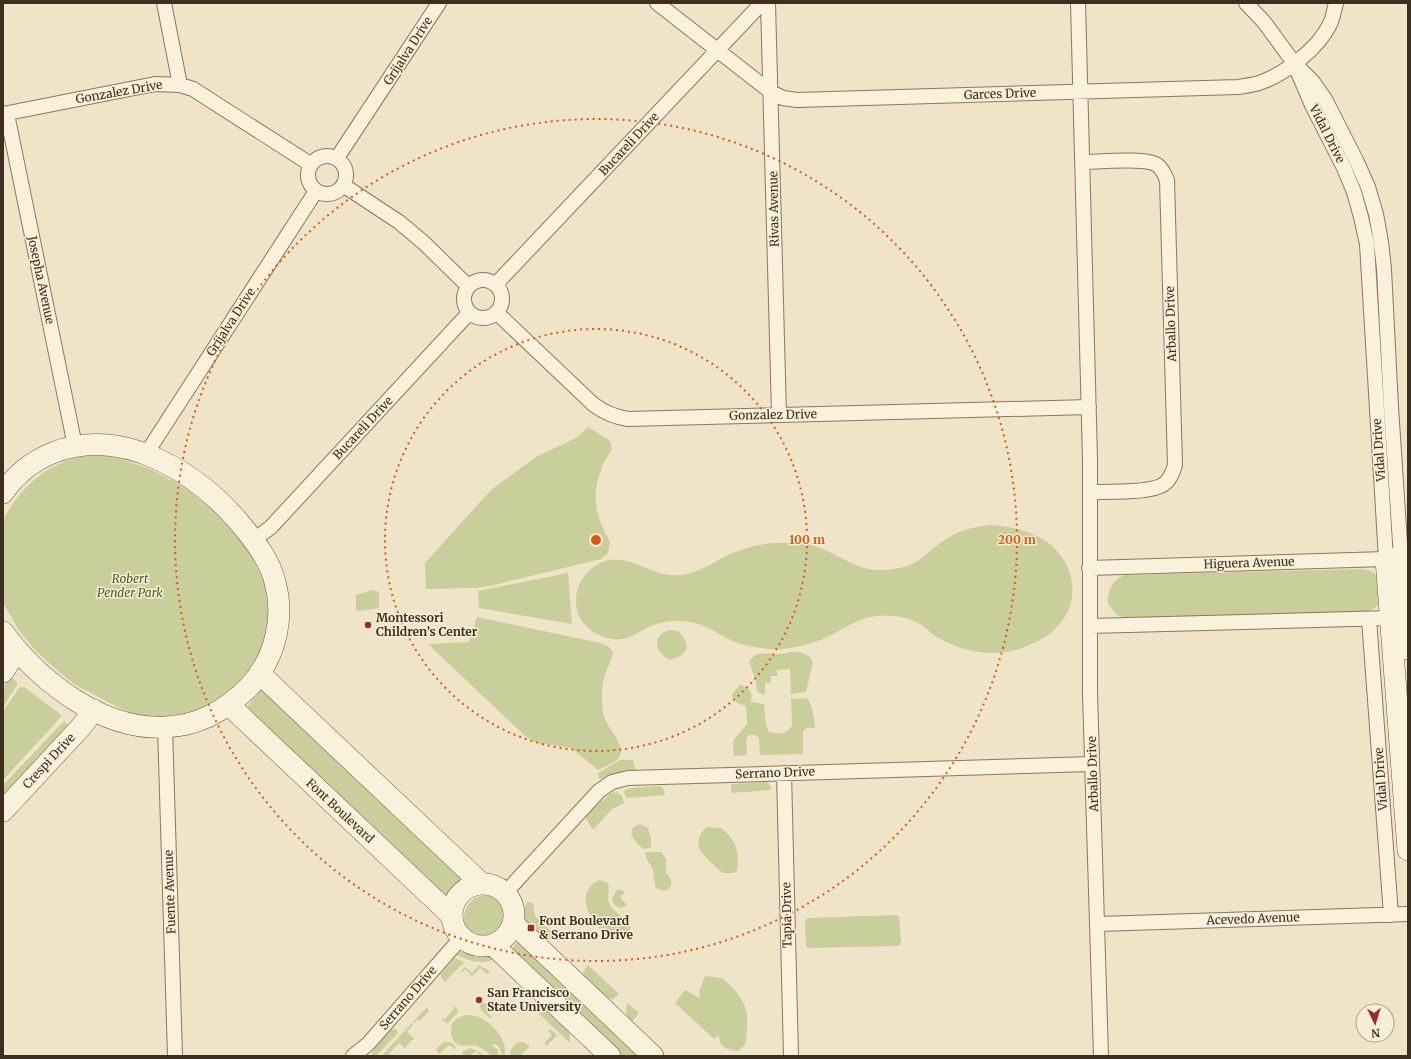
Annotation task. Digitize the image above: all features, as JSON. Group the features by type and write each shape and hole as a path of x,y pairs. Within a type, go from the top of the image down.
{"street":[{"path":"164,3 180,85"},
{"name":"Grijalva Drive","path":"337,158 440,3"},
{"name":"Garces Drive","path":"657,3 771,92 783,98 797,100 1238,87 1278,75 1294,63 1316,44 1331,24 1336,3"},
{"name":"Bucareli Drive","path":"496,284 762,3"},
{"name":"Rivas Avenue","path":"768,3 779,415"},
{"name":"Arballo Drive","path":"1078,3 1089,407 1089,568 1092,764 1101,1056"},
{"name":"Vidal Drive","path":"1246,3 1264,22 1294,63 1313,82 1325,98 1358,162 1368,187 1376,214 1384,269 1391,407 1401,618 1408,850"},
{"name":"Gonzalez Drive","path":"5,114 155,84 180,85 193,89 310,164"},
{"name":"Josepha Avenue","path":"5,114 75,446"},
{"path":"328,155 337,158 343,164 346,171 346,178 343,185 331,194 324,194 316,191 310,186 308,179 307,171 310,164 315,159 322,156 328,155"},
{"name":"Arballo Drive","path":"1082,162 1145,160 1156,164 1163,170 1167,180 1175,465 1171,476 1164,484 1154,490 1090,492"},
{"path":"343,185 404,226 424,242 468,286"},
{"name":"Grijalva Drive","path":"146,454 316,191"},
{"path":"482,279 490,280 496,284 501,292 502,300 501,307 497,313 489,318 482,319 469,313 464,306 463,300 464,292 468,286 475,281 482,279"},
{"name":"Bucareli Drive","path":"254,540 271,527 469,313"},
{"name":"Gonzalez Drive","path":"497,313 594,405 603,412 614,417 628,419 1089,407"},
{"path":"3,632 17,650 41,675 72,698 94,710 131,724 165,728 178,726 205,718 229,705 237,698 260,674 274,645 279,623 279,603 275,580 267,560 254,540 236,517 193,480 165,463 146,454 112,445 96,444 75,446 47,455 7,481"},
{"name":"Higuera Avenue","path":"1089,568 1398,558"},
{"path":"1090,626 1401,618"},
{"name":"Vidal Drive","path":"1401,618 1408,649"},
{"name":"Vidal Drive","path":"1369,619 1392,915"},
{"path":"3,672 17,650"},
{"path":"260,674 481,883"},
{"name":"Font Boulevard","path":"229,705 452,916"},
{"name":"Crespi Drive","path":"3,811 81,727 94,710"},
{"name":"Fuente Avenue","path":"165,728 175,1056"},
{"name":"Serrano Drive","path":"506,892 598,791 612,782 628,778 1092,764"},
{"name":"Tapia Drive","path":"784,773 791,1056"},
{"path":"481,883 493,884 506,892 513,902 515,913 514,924 506,937 493,945 482,947 471,945 461,938 454,928 452,916 454,904 460,894 468,887 481,883"},
{"name":"Acevedo Avenue","path":"1098,924 1408,914"},
{"path":"514,924 653,1056"},
{"name":"Serrano Drive","path":"354,1056 368,1044 461,938"},
{"path":"493,945 610,1056"}],"green space":[{"path":"588,427 609,440 612,446 599,476 596,494 599,518 610,542 608,553 601,559 494,585 477,588 426,589 425,563 491,490 536,457 576,438"},
{"name":"Robert Pender Park","path":"83,456 107,456 122,459 150,469 187,489 213,510 247,548 261,571 270,596 268,637 249,676 201,712 159,719 136,714 121,709 74,684 35,650 20,632 3,603 3,521 17,498 35,479 57,465"},
{"path":"990,525 1019,529 1035,535 1048,543 1059,553 1066,565 1071,578 1073,591 1070,605 1064,618 1054,630 1033,644 1008,652 976,652 955,646 935,636 917,622 906,618 889,615 861,620 826,638 806,645 778,649 744,645 702,625 679,621 648,627 625,639 611,639 596,634 592,631 585,625 577,611 577,593 583,578 589,571 601,563 612,560 624,560 670,575 682,575 697,571 735,552 756,546 796,543 817,547 861,567 885,570 905,567 914,563 945,539 960,532"},
{"path":"1362,569 1372,572 1377,576 1381,585 1382,594 1380,602 1375,608 1359,613 1127,619 1117,615 1108,604 1111,587 1124,575"},
{"path":"568,573 572,624 479,608 478,591"},
{"path":"372,590 379,592 379,608 357,611 356,595"},
{"path":"477,617 608,646 613,652 603,684 602,698 604,717 621,748 620,755 615,761 598,770 571,748 537,743 524,735 428,644 469,642"},
{"path":"669,630 678,631 687,645 685,652 670,660 661,653 657,644 659,636"},
{"path":"791,652 804,654 813,662 806,692 791,694 790,669 776,670 778,676 771,676 771,683 765,683 765,695 757,692 756,681 749,662 752,658 758,654 780,654"},
{"path":"11,677 17,682 17,685 3,707 3,687"},
{"path":"740,684 750,691 752,695 751,702 764,704 766,725 769,732 782,733 787,731 792,726 791,699 807,698 814,716 815,728 807,728 803,731 803,754 760,755 759,738 755,735 749,735 746,739 747,755 734,756 733,741 747,724 746,706 737,702 732,695"},
{"path":"20,687 24,687 60,714 61,717 3,780 3,711"},
{"path":"264,687 469,880 449,901 245,709"},
{"path":"64,721 70,726 3,802 3,785"},
{"path":"620,760 633,760 636,771 599,779 598,773"},
{"path":"767,782 770,785 771,790 731,793 732,784"},
{"path":"659,786 663,788 665,795 629,798 626,797 624,793 625,790 631,788"},
{"path":"617,792 622,796 624,803 612,809 594,829 591,827 585,816 611,793"},
{"path":"640,824 648,828 651,839 651,848 643,849 632,836 632,829"},
{"path":"707,827 721,828 730,837 736,847 738,864 737,871 734,873 723,873 707,859 700,850 698,843 699,837 702,831"},
{"path":"645,852 661,852 666,859 666,873 671,880 668,890 664,891 656,888 653,871 646,858"},
{"path":"599,880 608,883 609,903 613,910 626,920 631,927 628,933 621,937 612,938 605,933 592,919 588,910 586,902 587,893 591,886"},
{"path":"617,890 625,892 620,898 627,905 621,908 615,906 612,900"},
{"path":"487,895 500,899 506,905 510,918 506,931 500,937 487,941 474,937 468,931 464,918 468,905 474,899"},
{"path":"527,902 533,903 535,916 554,934 547,942 525,922 524,909"},
{"path":"899,916 901,943 898,946 806,947 805,920 808,918"},
{"path":"519,939 644,1056 623,1056 511,950"},
{"path":"460,952 489,955 496,958 476,962 457,955"},
{"path":"455,958 464,962 445,982 441,977 441,974"},
{"path":"479,965 490,972 487,974 480,968 472,976 465,969 463,972 461,971 465,967 472,973"},
{"path":"588,965 619,994 613,999 604,997 585,978 583,972"},
{"path":"705,976 722,978 736,991 744,1003 747,1016 745,1045 738,1051 724,1047 720,1042 719,1035 714,1039 675,1003 685,990 700,998 699,992"},
{"path":"493,1000 494,1001 487,1012 492,1017 491,1019 481,1010 479,1005 480,1002 483,1002 487,1005"},
{"path":"628,1003 639,1013 632,1022 627,1018 626,1007"},
{"path":"453,1005 459,1011 447,1024 441,1019 442,1018 444,1020 454,1009"},
{"path":"427,1007 429,1011 420,1021 418,1019 415,1023 413,1022"},
{"path":"547,1008 569,1027 570,1043 538,1013 540,1009"},
{"path":"466,1015 473,1015 481,1018 497,1031 504,1043 504,1056 502,1056 499,1047 495,1044 492,1045 498,1050 498,1056 494,1056 473,1045 462,1046 455,1042 451,1033 451,1026 454,1021"},
{"path":"411,1024 413,1025 407,1032 414,1038 405,1048 399,1043 389,1054 390,1056 384,1056 383,1054"},
{"path":"390,1029 396,1029 398,1033 376,1056 371,1056 376,1043"},
{"path":"550,1029 557,1035 547,1046 544,1043 552,1035 548,1031"},
{"path":"445,1042 452,1043 456,1048 453,1050 454,1048 449,1045 439,1054 436,1050"},
{"path":"519,1042 523,1042 530,1046 520,1056 510,1056 512,1048"},
{"path":"470,1048 480,1052 482,1055 481,1056 476,1051 470,1056 463,1056 462,1052"}],"place":[{"name":"Montessori Children’s Center","path":"368,625"},
{"name":"Font Boulevard & Serrano Drive","path":"531,928"},
{"name":"San Francisco State University","path":"479,1000"}]}
